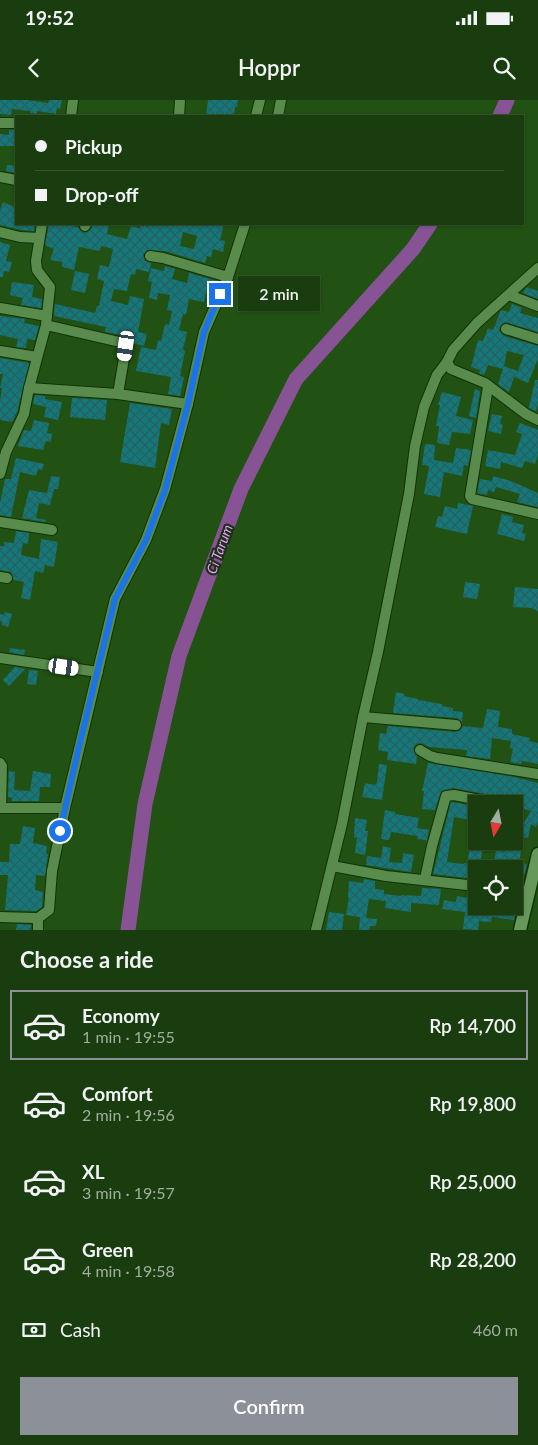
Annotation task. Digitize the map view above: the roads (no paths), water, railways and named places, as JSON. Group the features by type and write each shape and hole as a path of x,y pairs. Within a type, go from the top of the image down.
{"main road":[{"path":"520,930 538,858"}],"street":[{"path":"71,115 73,100"},
{"path":"179,115 180,100"},
{"path":"256,115 260,100"},
{"path":"278,115 281,100"},
{"path":"0,123 15,123"},
{"path":"0,177 15,180"},
{"path":"0,473 6,452 24,414 46,321 50,287 36,270 42,225"},
{"path":"0,917 37,919 49,910 52,871 65,808 115,599 149,532 165,490 188,404 204,332 228,277 246,225"},
{"path":"0,232 20,237 39,238"},
{"path":"150,256 228,277"},
{"path":"316,930 332,866 378,652 409,494 415,446 424,407 437,375 453,350 490,310 538,268"},
{"path":"509,295 538,306"},
{"path":"0,308 124,343 126,346 118,394"},
{"path":"506,329 538,339"},
{"path":"0,351 37,357"},
{"path":"447,362 450,368 479,380 526,414 538,420"},
{"path":"488,387 470,496 472,499 538,514"},
{"path":"29,388 118,394 188,404"},
{"path":"0,522 52,530"},
{"path":"0,658 98,672"},
{"path":"363,717 456,725"},
{"path":"420,750 437,758 538,774"},
{"path":"0,763 2,766 1,808 65,808"},
{"path":"425,879 446,796 454,795 468,798"},
{"path":"332,866 386,876 468,885"},
{"path":"523,893 528,894"},
{"path":"37,919 38,930"}],"waterway":[{"name":"Ci Tarum","path":"500,115 507,100"},
{"name":"Ci Tarum","path":"128,930 145,804 179,656 241,489 296,379 413,249 429,225"}]}
